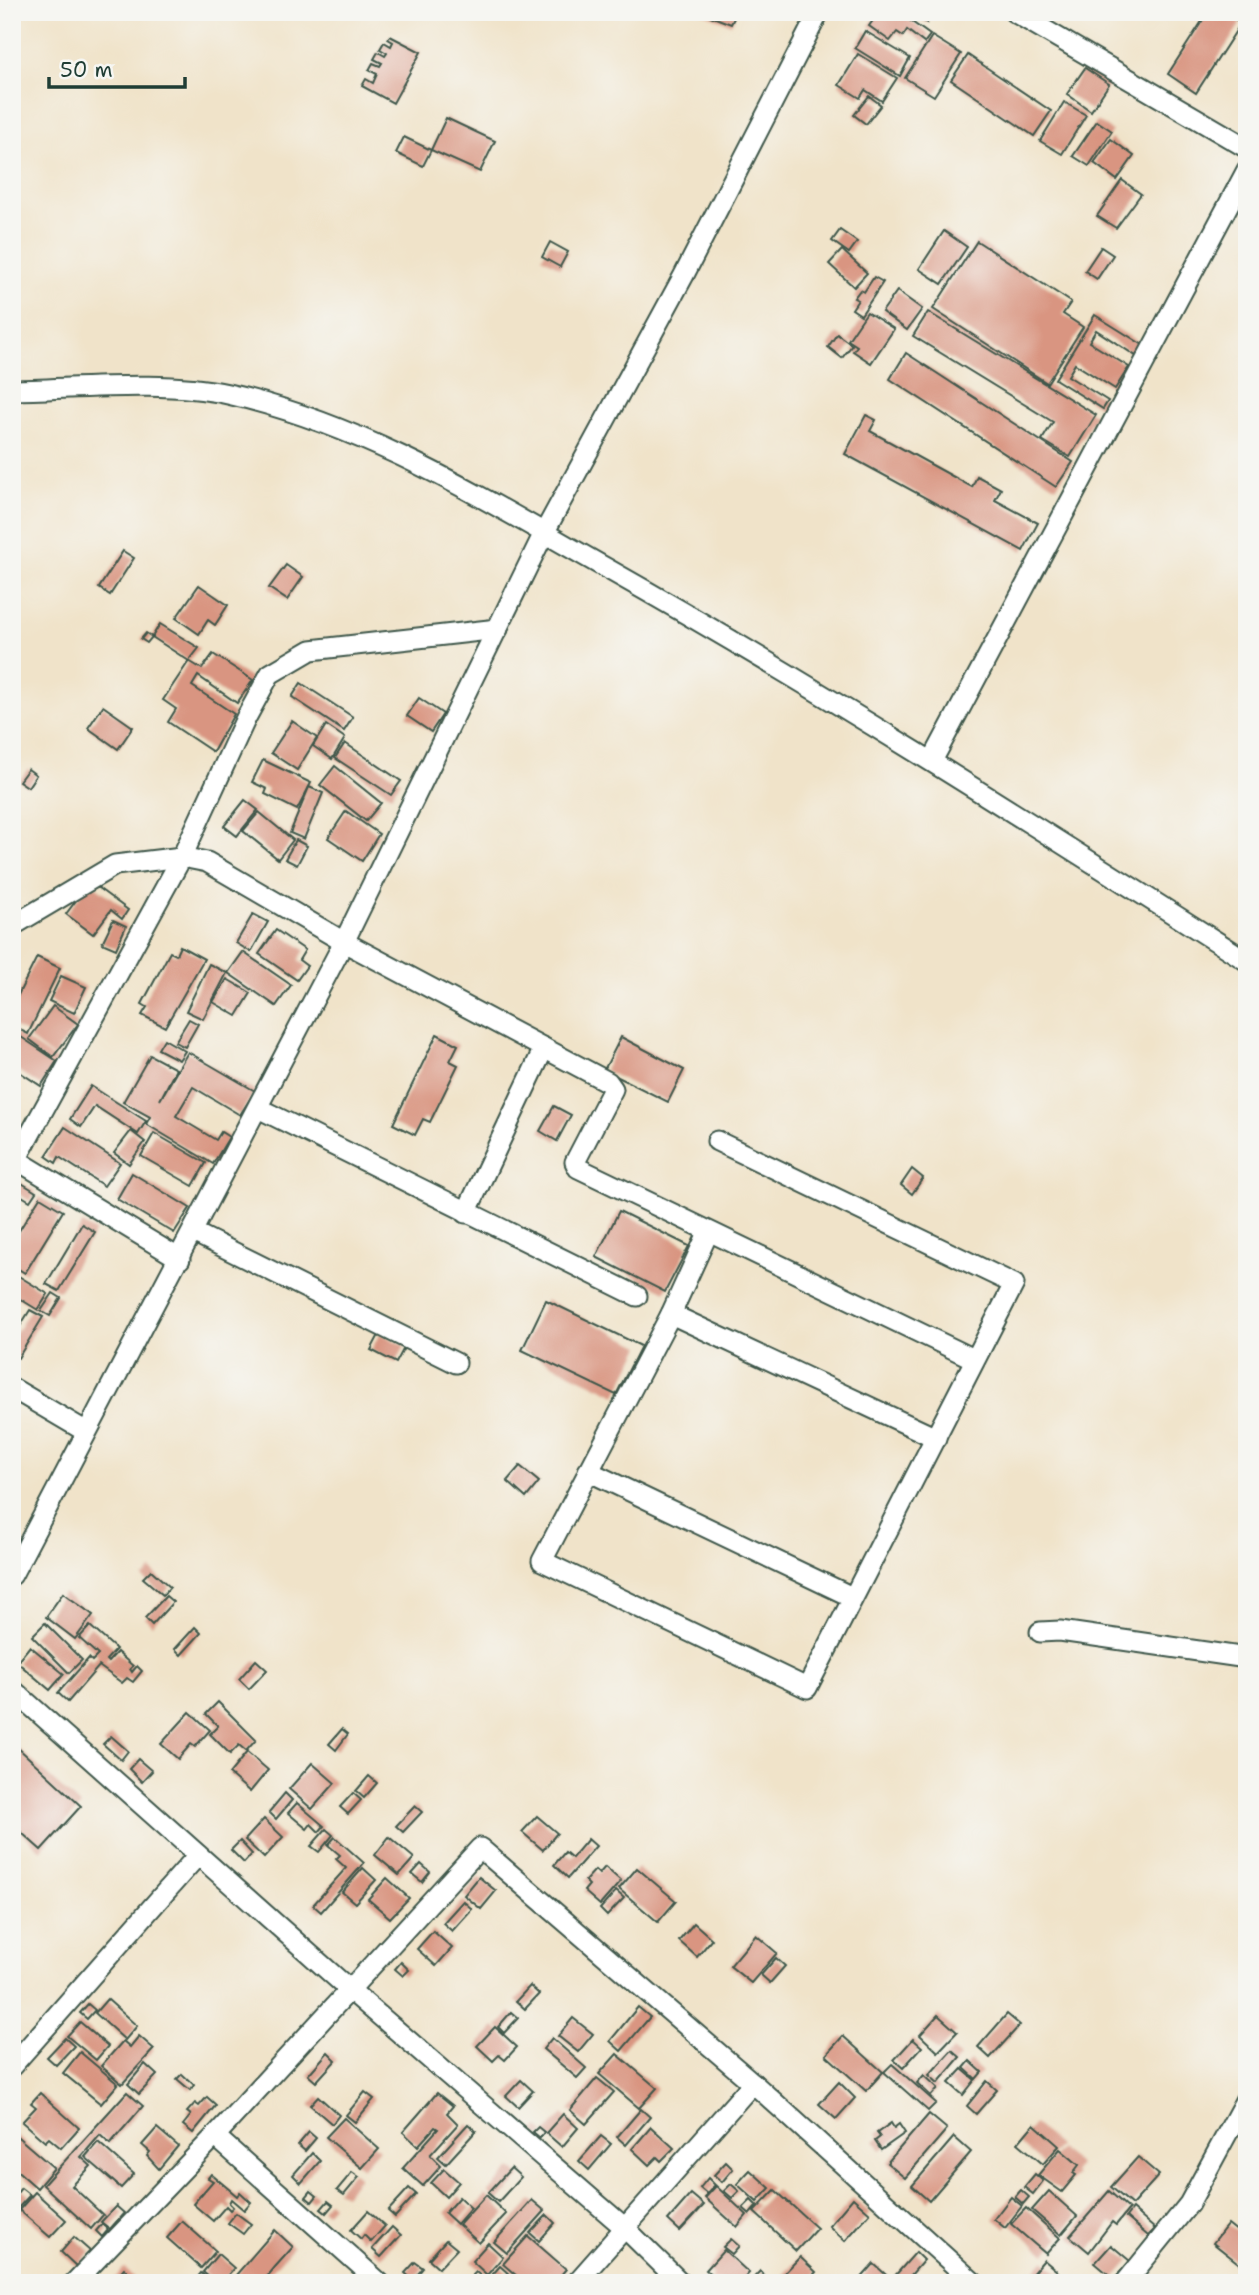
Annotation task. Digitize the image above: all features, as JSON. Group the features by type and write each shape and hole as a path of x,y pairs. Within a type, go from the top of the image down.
{"street":[{"path":"12,1574 85,1432 180,1259 344,942 544,533 684,275 819,12"},
{"path":"1014,12 1247,148"},
{"path":"932,761 1247,170"},
{"path":"12,390 153,388 223,393 303,414 409,457 744,646 932,761 1247,961"},
{"path":"180,1259 14,1158 182,858 246,718 270,674 312,650 498,629"},
{"path":"12,926 115,865 182,858 207,862 344,942 608,1082 613,1088 575,1162 578,1168 974,1359"},
{"path":"466,1213 544,1048"},
{"path":"258,1108 637,1296"},
{"path":"708,1233 671,1314 542,1561 807,1688 1014,1284 717,1141"},
{"path":"193,1232 456,1363"},
{"path":"671,1314 936,1438"},
{"path":"12,1388 85,1432"},
{"path":"588,1471 852,1597"},
{"path":"1040,1632 1060,1631 1247,1658"},
{"path":"12,1689 349,1990 625,2228 681,2283"},
{"path":"74,2283 215,2136 480,1848 753,2083 974,2283"},
{"path":"12,2066 198,1855"},
{"path":"576,2283 753,2083"},
{"path":"1125,2283 1189,2204 1247,2097"},
{"path":"215,2136 380,2283"}],"building":[{"path":"700,12 737,12 731,24"},
{"path":"879,12 898,12 930,35 924,43 907,30 903,36 897,32 890,41 869,26"},
{"path":"910,12 933,12 927,23"},
{"path":"1208,12 1223,12 1241,23 1196,93 1168,74"},
{"path":"865,31 910,58 900,76 855,48"},
{"path":"390,36 421,52 393,103 362,86 366,79 373,83 377,74 369,70 373,63 380,66 382,63 374,59 378,52 385,56 387,53 380,49 384,42 391,46 393,42 388,39"},
{"path":"932,36 961,54 934,96 905,78"},
{"path":"858,54 897,78 882,101 865,90 860,98 839,85"},
{"path":"968,55 1051,111 1034,136 951,80"},
{"path":"1085,68 1109,84 1091,111 1067,94"},
{"path":"869,96 881,105 866,124 854,115"},
{"path":"1064,102 1086,115 1062,154 1040,141"},
{"path":"446,118 495,141 480,172 431,150"},
{"path":"1097,121 1112,131 1089,166 1073,156"},
{"path":"404,137 431,150 423,166 396,153"},
{"path":"1111,139 1134,156 1117,180 1094,163"},
{"path":"1122,180 1141,194 1116,228 1097,216"},
{"path":"840,230 857,242 849,253 832,241"},
{"path":"944,231 967,247 942,284 919,269"},
{"path":"977,241 1071,302 1063,314 1083,327 1047,383 933,309"},
{"path":"550,242 568,252 560,267 542,257"},
{"path":"1101,247 1113,255 1097,279 1085,271"},
{"path":"842,250 867,273 854,287 829,264"},
{"path":"874,277 883,282 861,315 852,309 858,300 854,298 860,290 864,292"},
{"path":"897,291 922,309 907,330 882,312"},
{"path":"867,312 894,329 871,363 853,351 857,346 848,340"},
{"path":"928,312 1096,415 1070,457 1042,440 1053,422 913,336"},
{"path":"1095,315 1143,345 1136,356 1096,330 1089,342 1129,367 1115,389 1075,364 1068,376 1108,401 1103,409 1055,379"},
{"path":"837,334 852,345 842,358 828,347"},
{"path":"906,353 1073,462 1056,487 890,379"},
{"path":"866,415 876,420 870,431 972,487 977,476 1001,489 995,500 1038,523 1023,551 845,454"},
{"path":"123,551 134,558 110,595 99,588"},
{"path":"286,565 303,577 287,600 269,588"},
{"path":"199,585 228,605 215,625 208,620 199,634 176,618"},
{"path":"160,624 199,648 189,661 152,637"},
{"path":"146,633 152,637 147,643 141,639"},
{"path":"213,654 253,680 237,703 198,676 192,686 234,714 213,752 168,722 176,709 163,700 189,661 202,669"},
{"path":"301,683 353,717 344,731 292,697"},
{"path":"419,698 443,714 431,732 407,716"},
{"path":"103,706 133,727 118,749 88,728"},
{"path":"292,721 317,738 297,770 271,753"},
{"path":"326,725 345,738 332,759 313,746"},
{"path":"345,743 401,781 391,795 335,758"},
{"path":"263,760 311,783 297,810 265,794 267,789 252,782"},
{"path":"335,766 381,803 366,821 320,785"},
{"path":"28,769 36,775 28,787 19,781"},
{"path":"309,787 323,793 304,839 290,833"},
{"path":"245,800 258,810 237,836 224,826"},
{"path":"346,811 379,834 362,861 328,838"},
{"path":"259,812 293,840 278,859 243,831"},
{"path":"296,840 307,846 297,865 285,859"},
{"path":"90,882 128,910 122,919 111,910 93,934 66,914"},
{"path":"253,914 268,922 251,952 236,943"},
{"path":"113,920 126,926 116,949 102,943"},
{"path":"276,930 305,950 299,960 307,966 297,980 259,954"},
{"path":"180,946 204,959 165,1027 142,1015 147,1007 142,1004 170,952 176,955"},
{"path":"243,952 291,985 276,1006 228,973"},
{"path":"37,957 60,968 28,1034 12,1026 12,1007"},
{"path":"209,964 227,973 203,1019 186,1011"},
{"path":"61,976 86,987 74,1013 49,1001"},
{"path":"227,979 251,993 237,1016 213,1002"},
{"path":"53,1006 78,1024 53,1057 29,1039"},
{"path":"189,1019 198,1024 185,1047 175,1042"},
{"path":"12,1031 57,1061 41,1086 12,1067"},
{"path":"437,1034 458,1045 450,1061 458,1065 430,1122 423,1119 415,1135 393,1124"},
{"path":"621,1037 684,1070 668,1102 604,1070"},
{"path":"164,1039 185,1051 179,1060 158,1049"},
{"path":"188,1052 255,1091 240,1115 193,1087 176,1116 216,1140 221,1132 229,1137 213,1164 146,1124 150,1117 123,1102 150,1055 176,1069 160,1100"},
{"path":"91,1086 146,1121 138,1134 95,1106 81,1127 70,1119"},
{"path":"554,1106 571,1115 557,1141 540,1131"},
{"path":"65,1127 120,1163 104,1186 59,1157 56,1163 46,1156"},
{"path":"131,1131 145,1142 129,1164 114,1153"},
{"path":"154,1133 206,1163 193,1186 141,1156"},
{"path":"912,1169 923,1178 912,1194 901,1185"},
{"path":"132,1173 190,1208 174,1233 117,1199"},
{"path":"12,1177 36,1192 30,1201 12,1190"},
{"path":"40,1197 63,1211 25,1273 12,1265 12,1242"},
{"path":"619,1211 689,1246 665,1292 596,1257"},
{"path":"82,1224 95,1232 59,1291 46,1284"},
{"path":"12,1272 48,1294 38,1310 12,1294"},
{"path":"53,1293 61,1298 50,1316 41,1311"},
{"path":"546,1300 641,1346 616,1395 522,1350"},
{"path":"30,1310 43,1317 18,1358 12,1355 12,1339"},
{"path":"380,1333 405,1346 396,1363 371,1350"},
{"path":"520,1466 539,1482 526,1498 507,1481"},
{"path":"151,1570 170,1587 163,1595 143,1578"},
{"path":"63,1593 93,1615 75,1639 46,1617"},
{"path":"166,1596 173,1602 152,1625 145,1618"},
{"path":"45,1623 82,1660 69,1673 32,1636"},
{"path":"90,1626 116,1649 106,1660 108,1662 117,1652 133,1666 130,1669 132,1672 137,1666 142,1671 133,1682 127,1678 122,1683 99,1666 68,1702 58,1693 89,1658 92,1661 98,1655 79,1638"},
{"path":"195,1627 201,1633 181,1655 175,1649"},
{"path":"30,1646 64,1674 50,1690 17,1662"},
{"path":"256,1660 267,1670 249,1689 239,1679"},
{"path":"218,1702 256,1740 246,1751 239,1745 230,1754 210,1734 218,1726 206,1714"},
{"path":"190,1712 210,1730 195,1747 191,1744 178,1759 161,1744"},
{"path":"342,1729 348,1734 336,1750 329,1744"},
{"path":"111,1736 128,1751 121,1760 103,1744"},
{"path":"16,1746 81,1806 41,1850 12,1824 12,1751"},
{"path":"247,1752 268,1770 250,1792 229,1774"},
{"path":"138,1759 152,1771 142,1782 129,1769"},
{"path":"312,1763 335,1783 312,1809 289,1789"},
{"path":"369,1776 377,1783 364,1798 356,1791"},
{"path":"285,1793 292,1800 276,1819 269,1812"},
{"path":"353,1793 361,1800 348,1814 340,1807"},
{"path":"297,1803 324,1826 319,1832 311,1824 307,1829 288,1813"},
{"path":"415,1806 422,1812 403,1832 396,1826"},
{"path":"537,1816 557,1833 543,1850 522,1832"},
{"path":"264,1819 283,1837 264,1858 245,1840"},
{"path":"326,1829 333,1835 319,1852 311,1846"},
{"path":"335,1837 364,1863 321,1912 313,1905 346,1868 336,1859 340,1855 328,1845"},
{"path":"389,1837 414,1858 399,1875 375,1855"},
{"path":"588,1839 596,1846 568,1878 554,1865 565,1852 572,1858"},
{"path":"240,1841 252,1854 244,1863 231,1850"},
{"path":"421,1864 430,1872 422,1882 412,1874"},
{"path":"605,1867 621,1881 600,1905 584,1891 589,1885 585,1881 595,1870 599,1874"},
{"path":"363,1868 376,1880 355,1903 342,1892"},
{"path":"637,1868 676,1901 658,1922 619,1889"},
{"path":"479,1877 496,1891 481,1909 464,1895"},
{"path":"387,1878 409,1898 390,1918 368,1899"},
{"path":"616,1891 624,1898 607,1916 600,1909"},
{"path":"463,1901 472,1909 452,1931 443,1923"},
{"path":"694,1923 712,1939 697,1957 679,1941"},
{"path":"433,1931 452,1948 436,1966 417,1949"},
{"path":"756,1935 777,1953 751,1983 730,1966"},
{"path":"776,1958 785,1966 770,1983 761,1975"},
{"path":"401,1962 409,1970 403,1976 395,1969"},
{"path":"530,1986 539,1994 525,2009 516,2001"},
{"path":"107,1999 137,2026 125,2040 95,2013"},
{"path":"88,2004 95,2010 87,2019 80,2013"},
{"path":"638,2007 650,2017 621,2051 610,2041"},
{"path":"511,2012 518,2018 504,2033 498,2027"},
{"path":"1007,2014 1020,2025 990,2058 978,2047"},
{"path":"938,2015 957,2032 938,2052 920,2035"},
{"path":"573,2018 593,2034 578,2052 558,2036"},
{"path":"80,2022 108,2046 96,2060 67,2036"},
{"path":"495,2027 517,2047 505,2060 499,2055 493,2061 477,2046"},
{"path":"139,2036 154,2049 122,2084 101,2066 123,2041 130,2047"},
{"path":"843,2036 883,2072 866,2091 826,2055"},
{"path":"65,2038 74,2046 56,2065 47,2057"},
{"path":"552,2038 586,2068 577,2078 543,2049"},
{"path":"913,2039 922,2047 903,2068 894,2060"},
{"path":"952,2050 960,2057 938,2083 929,2075"},
{"path":"80,2052 118,2084 101,2104 63,2073"},
{"path":"328,2052 336,2060 316,2082 308,2075"},
{"path":"617,2054 657,2088 639,2108 599,2074"},
{"path":"970,2061 982,2072 976,2079 964,2068"},
{"path":"145,2064 157,2075 139,2094 128,2084"},
{"path":"892,2064 936,2103 928,2111 884,2072"},
{"path":"962,2069 975,2080 963,2095 949,2083"},
{"path":"182,2074 194,2085 190,2090 177,2079"},
{"path":"924,2075 938,2088 931,2096 917,2083"},
{"path":"597,2078 614,2092 586,2124 570,2110"},
{"path":"521,2080 533,2091 518,2107 506,2096"},
{"path":"987,2081 997,2090 976,2114 967,2106"},
{"path":"839,2082 855,2098 836,2119 819,2104"},
{"path":"127,2092 143,2106 110,2144 100,2135 81,2157 91,2166 72,2186 103,2215 91,2229 43,2185"},
{"path":"365,2092 374,2099 355,2122 346,2115"},
{"path":"40,2093 79,2128 61,2148 49,2138 45,2142 22,2122 36,2107 31,2103"},
{"path":"437,2093 453,2106 447,2113 458,2124 430,2155 441,2166 423,2186 403,2168 438,2129 435,2127 418,2146 403,2132"},
{"path":"318,2096 339,2115 332,2124 310,2105"},
{"path":"207,2097 216,2105 193,2133 183,2125 191,2115 187,2112 195,2103 199,2106"},
{"path":"641,2109 650,2117 626,2145 617,2137"},
{"path":"563,2114 578,2128 562,2147 546,2133"},
{"path":"929,2114 947,2129 905,2178 887,2163"},
{"path":"344,2118 379,2149 362,2168 326,2137"},
{"path":"891,2123 894,2128 899,2124 905,2133 881,2150 875,2141 880,2137 877,2133"},
{"path":"468,2124 476,2131 446,2164 438,2157"},
{"path":"1034,2124 1059,2146 1043,2164 1018,2143"},
{"path":"538,2127 544,2132 540,2138 533,2132"},
{"path":"651,2127 674,2148 661,2161 657,2157 649,2165 632,2149"},
{"path":"157,2128 178,2146 159,2169 147,2156 150,2152 142,2145"},
{"path":"12,2132 54,2168 37,2188 12,2166"},
{"path":"309,2132 316,2138 305,2151 298,2145"},
{"path":"601,2136 611,2144 589,2170 579,2161"},
{"path":"954,2137 971,2152 929,2201 912,2186"},
{"path":"98,2142 134,2174 121,2188 85,2157"},
{"path":"1060,2149 1079,2165 1073,2173 1076,2175 1062,2192 1038,2175"},
{"path":"312,2153 320,2161 301,2183 293,2175"},
{"path":"1138,2157 1159,2175 1132,2205 1111,2187"},
{"path":"726,2162 733,2169 722,2182 714,2175"},
{"path":"511,2168 521,2177 498,2202 488,2193"},
{"path":"444,2169 459,2182 446,2197 431,2183"},
{"path":"750,2170 770,2188 757,2202 737,2184"},
{"path":"352,2172 359,2177 344,2195 337,2190"},
{"path":"211,2174 237,2196 240,2192 251,2202 244,2210 231,2199 229,2203 233,2207 230,2210 226,2206 213,2221 193,2204 213,2181 208,2178"},
{"path":"1035,2174 1043,2181 1033,2194 1024,2187"},
{"path":"708,2178 715,2185 707,2194 700,2188"},
{"path":"731,2184 739,2191 732,2198 724,2191"},
{"path":"716,2186 747,2215 737,2227 705,2198"},
{"path":"21,2188 30,2195 16,2210 12,2206 12,2199"},
{"path":"409,2188 416,2194 395,2217 388,2211"},
{"path":"775,2190 817,2228 796,2251 754,2212"},
{"path":"1021,2190 1029,2197 1023,2204 1015,2197"},
{"path":"311,2191 317,2196 312,2202 306,2197"},
{"path":"1049,2191 1077,2216 1061,2235 1032,2210"},
{"path":"1109,2191 1129,2209 1116,2225 1112,2222 1089,2252 1070,2236"},
{"path":"35,2192 66,2220 50,2237 19,2210"},
{"path":"691,2194 704,2205 680,2231 668,2220"},
{"path":"486,2195 506,2214 479,2243 459,2225"},
{"path":"459,2197 471,2208 457,2224 445,2213"},
{"path":"1011,2197 1022,2206 1005,2228 994,2219"},
{"path":"853,2198 870,2213 845,2241 829,2226"},
{"path":"532,2200 545,2211 507,2253 494,2242"},
{"path":"751,2200 757,2206 750,2214 743,2208"},
{"path":"328,2201 333,2205 326,2213 321,2209"},
{"path":"116,2206 124,2213 110,2229 101,2222"},
{"path":"1026,2208 1060,2238 1046,2254 1011,2224"},
{"path":"1132,2209 1155,2229 1148,2236 1126,2217"},
{"path":"368,2211 385,2226 371,2242 364,2235 361,2239 351,2230"},
{"path":"236,2213 251,2224 243,2234 228,2223"},
{"path":"547,2215 555,2223 539,2241 530,2233"},
{"path":"182,2221 216,2251 201,2268 167,2238"},
{"path":"102,2224 108,2230 102,2237 96,2231"},
{"path":"1228,2224 1247,2239 1247,2270 1213,2243"},
{"path":"392,2227 401,2235 381,2257 372,2249"},
{"path":"275,2230 293,2247 262,2283 229,2283"},
{"path":"528,2236 566,2269 554,2283 525,2283 503,2264"},
{"path":"74,2237 91,2252 77,2267 61,2252"},
{"path":"731,2239 739,2246 732,2254 723,2247"},
{"path":"446,2240 457,2249 439,2268 429,2259"},
{"path":"488,2243 503,2257 487,2275 472,2261"},
{"path":"1111,2245 1130,2261 1114,2279 1095,2263"},
{"path":"724,2250 749,2273 740,2283 709,2280 713,2276 706,2270"},
{"path":"916,2252 924,2260 904,2283 899,2283 893,2278"},
{"path":"218,2254 234,2268 221,2283 216,2283 203,2272"},
{"path":"800,2257 816,2272 806,2283 775,2283"},
{"path":"1044,2260 1071,2283 1024,2283"},
{"path":"415,2262 423,2268 413,2280 405,2273"},
{"path":"874,2264 895,2283 857,2283"},
{"path":"500,2266 519,2283 485,2283"},
{"path":"124,2268 135,2278 130,2283 111,2283"},
{"path":"760,2271 772,2283 749,2283"},
{"path":"476,2272 483,2278 479,2283 469,2279"},
{"path":"201,2273 213,2283 193,2283"}]}
